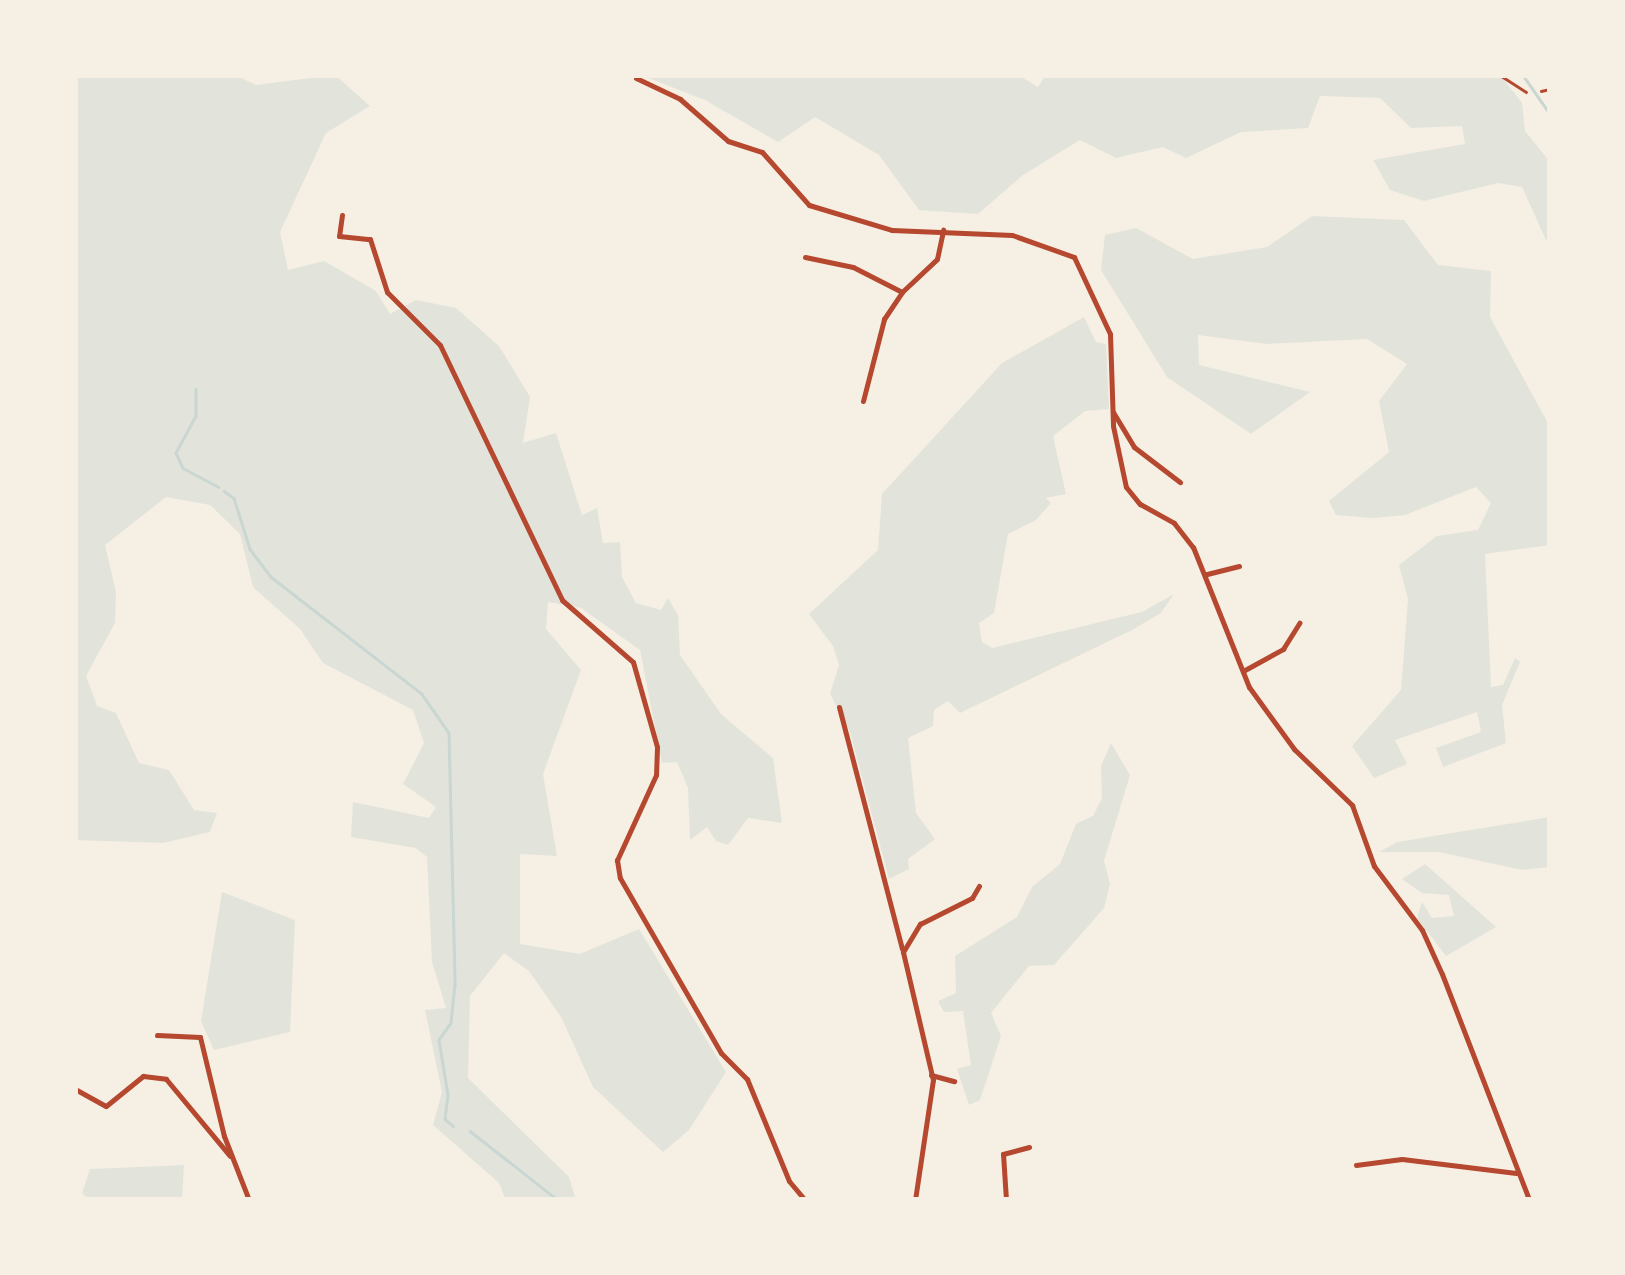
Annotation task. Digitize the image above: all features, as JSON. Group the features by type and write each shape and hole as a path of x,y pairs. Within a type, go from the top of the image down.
{"street":[{"path":"636,78 680,98 728,140 762,152 809,205 892,230 1012,235 1074,257 1110,334 1113,412 1126,487 1140,504 1174,522 1208,574 1243,671 1294,749 1352,804 1374,866 1422,930 1529,1200"},
{"path":"342,215 339,236 370,239 387,292 440,345 562,600 633,662 657,748 656,775 617,860 620,878 721,1054 746,1079 789,1181 806,1200"},
{"path":"863,400 884,319 902,292 937,259 943,230"},
{"path":"805,257 853,267 902,292"},
{"path":"1113,412 1134,447 1180,482"},
{"path":"1208,574 1238,566"},
{"path":"1243,671 1283,649 1299,623"},
{"path":"838,707 931,1074 915,1200"},
{"path":"903,952 920,924 972,898 979,886"},
{"path":"157,1035 200,1037 248,1200"},
{"path":"931,1074 954,1081"},
{"path":"75,1089 106,1106 143,1076 166,1079 233,1158"},
{"path":"1006,1200 1003,1154 1029,1148"},
{"path":"1356,1165 1402,1159 1516,1173"}],"path":[{"path":"1500,75 1526,92"},
{"path":"1540,92 1550,89"}],"shaded area":[{"path":"75,75 235,75 256,85 335,75 370,106 326,133 280,232 288,270 324,261 376,291 390,314 416,300 456,308 499,346 530,397 523,443 556,433 582,515 597,508 603,543 620,542 622,577 636,603 661,610 668,598 678,615 680,655 721,714 773,758 782,823 748,818 728,845 716,841 707,827 690,840 688,788 677,762 662,763 640,650 581,608 548,602 546,629 581,670 543,774 557,856 520,854 520,944 580,954 639,929 726,1072 689,1130 663,1152 593,1087 561,1017 529,971 504,953 470,996 468,1078 569,1177 576,1200 506,1200 499,1183 433,1125 442,1092 425,1010 446,1008 432,962 427,857 416,848 351,837 353,802 429,818 436,807 403,784 424,743 413,710 323,663 300,629 253,587 240,534 210,505 166,497 105,545 116,592 115,623 86,676 97,706 116,713 139,763 169,770 194,810 217,813 210,832 163,843 75,840"},
{"path":"641,75 1018,75 1038,87 1046,75 1500,75 1522,103 1525,131 1550,162 1550,249 1522,187 1498,183 1424,201 1390,190 1373,160 1465,144 1462,126 1411,128 1380,98 1320,96 1308,128 1241,132 1186,158 1163,147 1116,158 1080,140 1023,175 978,214 919,210 879,155 815,117 778,142 705,100"},
{"path":"1312,216 1404,220 1438,265 1491,271 1490,317 1550,427 1550,545 1485,554 1491,687 1503,685 1515,658 1520,662 1502,705 1506,743 1443,767 1436,748 1481,732 1477,712 1395,740 1407,764 1374,778 1352,746 1401,690 1408,599 1399,565 1437,536 1478,530 1491,503 1476,487 1405,515 1373,518 1336,515 1329,501 1389,452 1379,401 1407,364 1367,339 1267,344 1198,335 1199,365 1310,392 1251,434 1167,377 1101,270 1105,235 1136,228 1193,259 1267,247"},
{"path":"1084,317 1096,342 1106,344 1109,409 1085,411 1053,436 1066,494 1046,498 1051,503 1036,520 1008,534 994,613 979,623 982,642 992,648 1142,612 1174,594 1161,613 1132,630 960,713 948,701 934,710 933,726 908,738 916,813 935,839 908,859 909,869 889,879 850,732 830,694 839,665 833,646 809,614 878,550 882,494 1002,363"},
{"path":"1111,743 1130,775 1104,861 1110,884 1104,908 1054,965 1029,966 991,1013 1001,1036 980,1100 969,1105 957,1069 971,1065 963,1011 944,1012 938,1001 956,993 955,956 1017,917 1032,887 1060,864 1076,824 1093,816 1102,798 1101,766"},
{"path":"1550,817 1548,867 1522,870 1439,852 1379,852 1397,842"},
{"path":"1425,864 1496,927 1446,956 1417,918 1422,902 1432,918 1454,916 1449,895 1422,893 1402,879"},
{"path":"222,892 295,920 290,1032 214,1050 201,1021"},
{"path":"184,1165 182,1200 89,1200 82,1193 90,1169"}],"waterway":[{"path":"1523,75 1550,114"},
{"path":"196,389 196,416 176,453 183,468 218,487"},
{"path":"224,491 234,498 250,549 270,576 422,694 449,733 455,984 451,1023 439,1040 448,1095 445,1119 453,1126"},
{"path":"470,1131 558,1200"}]}
